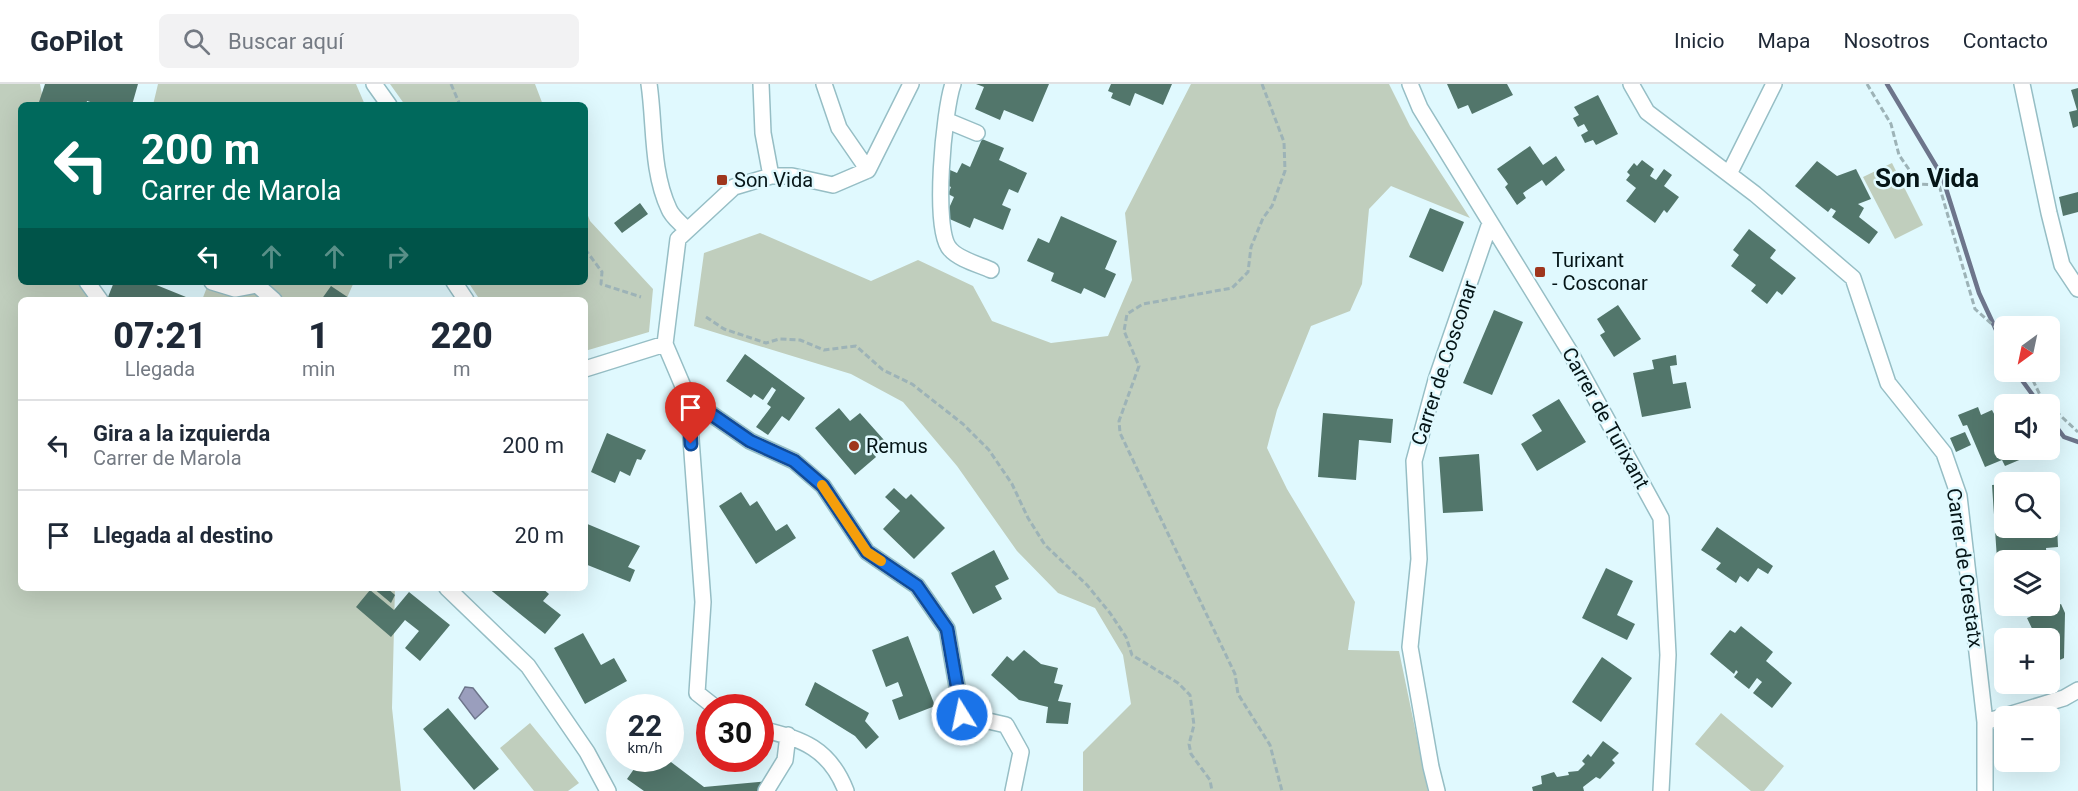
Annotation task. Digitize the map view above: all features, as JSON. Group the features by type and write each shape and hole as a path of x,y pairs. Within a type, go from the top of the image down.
{"street":[{"path":"374,84 387,102"},
{"path":"649,84 654,145 669,210 687,230"},
{"path":"760,84 763,133 771,176"},
{"path":"824,84 839,128 868,170"},
{"path":"698,694 703,603 688,398 665,344 678,239 734,187 771,176 792,176 833,185 868,170 911,84"},
{"path":"953,84 940,176 942,234 950,250 991,270"},
{"name":"Carrer de Turixant","path":"1410,84 1420,108 1570,352 1661,518 1668,655 1661,791"},
{"name":"Carrer de Crestatx","path":"1631,84 1647,112 1729,174 1853,278 1888,383 1944,453 1959,496 1985,722 1985,791"},
{"path":"1729,174 1774,84"},
{"path":"2022,84 2062,265 2078,289"},
{"path":"948,121 977,133"},
{"name":"Carrer de Cosconar","path":"1437,791 1410,647 1419,559 1414,460 1436,380 1490,222"},
{"path":"222,285 236,289 256,285 270,297"},
{"path":"588,368 665,344"},
{"path":"688,398 750,441 794,461 823,486 867,552 917,586 947,629 962,715 1006,725 1021,752 1013,791"},
{"path":"450,591 528,666 587,752 608,791"},
{"path":"1985,722 2064,698 2078,690"},
{"path":"774,732 788,735 825,754 846,791"},
{"path":"766,791 785,760 788,735"}],"path":[{"path":"451,84 458,102"},
{"path":"1262,84 1284,142 1284,171 1272,206 1263,218 1251,247 1248,272 1232,288 1143,304 1127,314 1124,331 1139,366 1119,421 1120,434 1235,674 1238,694 1270,745 1282,791"},
{"path":"1867,84 1891,124 1899,155 1919,184 1939,186 1976,309 1994,326"},
{"path":"588,253 602,272 601,285 640,297"},
{"path":"706,317 724,328 766,343 780,339 800,340 824,350 856,346 884,370 912,384 963,424 989,450 1012,484 1045,545 1087,585 1110,613 1126,637 1132,655 1178,683 1190,695 1194,725 1189,744 1191,754 1210,780 1212,791"},
{"path":"2060,415 2078,432"}],"green space":[{"path":"0,84 40,84 43,102 18,102 18,285 99,285 106,297 18,297 18,591 395,591 392,708 401,791 0,791"},
{"path":"158,84 356,84 364,102 154,102"},
{"path":"390,84 535,84 542,102 403,102"},
{"path":"1191,84 1389,84 1410,126 1470,218 1391,186 1369,209 1362,284 1350,311 1311,326 1277,410 1267,448 1287,489 1355,602 1348,650 1399,651 1428,791 1083,791 1083,752 1131,704 1123,655 1095,608 1058,593 1017,551 957,466 903,402 851,374 694,326 704,253 760,233 871,281 918,260 973,286 992,321 1051,343 1108,336 1132,280 1125,213"},
{"path":"1892,163 1923,225 1895,239 1863,177"},
{"path":"588,216 590,221 653,289 649,332 588,350 588,297 478,297 470,285 588,285"},
{"path":"208,285 353,285 347,297 203,297"},
{"path":"1721,713 1784,766 1764,791 1751,791 1695,744"},
{"path":"530,723 579,783 568,791 534,791 500,748"}],"water":[{"path":"465,687 473,688 488,707 475,719 459,698"}],"building":[{"path":"45,84 138,84 133,102 39,102"},
{"path":"976,84 1049,84 1033,122 1004,110 1000,120 975,109 984,87"},
{"path":"1111,84 1172,84 1163,105 1135,93 1130,106 1111,98 1113,93 1108,91"},
{"path":"1447,84 1507,84 1513,95 1472,114 1468,105 1458,109"},
{"path":"2078,88 2078,126 2073,128 2069,112 2077,110 2071,90"},
{"path":"1598,95 1618,134 1596,145 1593,140 1585,143 1581,135 1588,131 1584,124 1578,127 1573,118 1579,115 1574,107"},
{"path":"982,139 1004,148 999,160 1027,173 1018,193 1009,189 1002,205 1011,209 1003,230 974,218 970,228 945,217 954,197 948,194 951,187 944,184 950,170 957,173 962,163 970,167"},
{"path":"1530,146 1543,165 1556,156 1565,170 1546,186 1542,180 1523,193 1526,198 1517,205 1505,187 1508,184 1497,169"},
{"path":"1642,160 1654,169 1650,176 1656,180 1664,169 1672,175 1664,186 1679,197 1667,213 1664,210 1655,223 1626,201 1636,188 1626,180 1630,175 1627,172 1634,163 1637,166"},
{"path":"1817,161 1837,176 1856,169 1871,199 1858,204 1864,208 1859,217 1878,232 1869,244 1832,217 1836,211 1831,208 1828,212 1795,186"},
{"path":"2078,192 2078,212 2063,216 2059,197"},
{"path":"640,203 648,214 622,233 614,223"},
{"path":"1430,208 1464,222 1443,272 1409,257"},
{"path":"1061,216 1117,241 1105,269 1116,274 1105,298 1084,288 1081,294 1051,281 1054,273 1027,261 1038,238 1049,243"},
{"path":"1749,229 1776,250 1770,258 1796,278 1782,295 1777,291 1767,304 1751,291 1756,285 1731,266 1739,255 1733,250"},
{"path":"113,285 156,285 186,297 108,297"},
{"path":"331,286 348,297 323,297"},
{"path":"1618,305 1641,339 1614,357 1600,335 1605,332 1597,319"},
{"path":"1494,310 1523,322 1492,395 1463,383"},
{"path":"745,354 805,398 789,421 782,416 768,435 756,427 771,407 767,404 776,390 772,387 763,400 754,394 751,398 726,381"},
{"path":"1676,355 1677,365 1670,366 1673,384 1686,382 1691,408 1642,417 1633,373 1654,369 1652,360"},
{"path":"1559,399 1586,442 1537,471 1521,444 1542,431 1532,415"},
{"path":"1978,407 1981,415 1992,410 1994,414 1994,460 2002,460 1985,467 1967,425 1963,426 1958,415"},
{"name":"Remus","path":"839,408 850,421 860,413 884,440 871,451 876,457 855,475 815,428"},
{"path":"1323,413 1393,419 1391,443 1359,440 1356,480 1318,477"},
{"path":"1965,432 1971,445 1956,452 1950,438"},
{"path":"607,433 646,450 641,460 637,459 630,476 620,471 615,483 591,472"},
{"path":"1479,454 1483,511 1443,513 1439,457"},
{"path":"2002,460 2019,460 2005,466"},
{"path":"1992,485 1994,485 1994,515"},
{"path":"894,488 906,499 911,494 945,528 914,559 883,529 900,511 885,497"},
{"path":"741,492 750,506 757,501 776,531 787,524 796,538 756,564 719,506"},
{"path":"588,524 640,546 628,567 635,570 630,582 588,565"},
{"path":"1717,527 1773,566 1768,574 1758,568 1748,582 1740,576 1736,583 1716,569 1721,563 1701,550"},
{"path":"1996,538 2058,538 2058,547 2046,548 2046,550 1996,550"},
{"path":"994,550 1009,579 995,586 1002,599 973,614 951,573"},
{"path":"1606,568 1633,581 1617,615 1635,624 1627,640 1582,618"},
{"path":"371,591 394,610 409,592 450,625 420,661 405,648 419,631 405,620 391,637 356,607"},
{"path":"377,591 390,591 395,595 391,603"},
{"path":"492,591 546,591 549,594 543,601 561,615 545,634"},
{"path":"2060,604 2065,613 2064,658 2060,660 2060,628 2032,628 2027,618 2060,616"},
{"path":"1741,626 1773,652 1766,661 1792,683 1772,708 1753,693 1762,682 1757,678 1749,689 1734,677 1738,672 1736,670 1734,674 1710,654 1730,630 1735,633"},
{"path":"583,633 601,665 614,658 627,681 585,704 554,648"},
{"path":"908,636 935,706 899,720 892,700 903,696 898,682 886,687 872,650"},
{"path":"1024,650 1041,664 1058,668 1054,683 1063,685 1058,701 1071,703 1068,724 1046,723 1048,707 1019,700 991,675 1007,656 1013,661"},
{"path":"1602,657 1632,678 1601,722 1572,702"},
{"path":"815,682 869,713 865,721 879,737 866,749 855,736 805,705"},
{"path":"448,708 499,769 474,790 423,729"},
{"path":"1603,741 1619,753 1612,760 1615,763 1600,779 1596,777 1583,787 1584,791 1533,791 1532,787 1542,784 1541,776 1554,772 1557,777 1578,771 1585,764 1582,761 1588,754 1591,757"},
{"path":"632,772 684,772 704,787 768,781 761,791 644,791 627,779"}],"waterway":[{"path":"1887,84 1942,176 1979,293 1994,325"},
{"path":"2023,382 2032,394"},
{"path":"2060,432 2064,437 2078,442"}],"slow traffic":[{"path":"822,485 867,552 881,561"}],"place":[{"name":"Son Vida","path":"722,180"},
{"name":"Turixant - Cosconar","path":"1540,272"},
{"name":"Remus","path":"854,446"}],"district":[{"name":"Son Vida","path":"1927,178"}],"route":[{"path":"691,444 688,398 750,441 794,461 823,486 867,552 917,586 947,629 962,715"}]}
